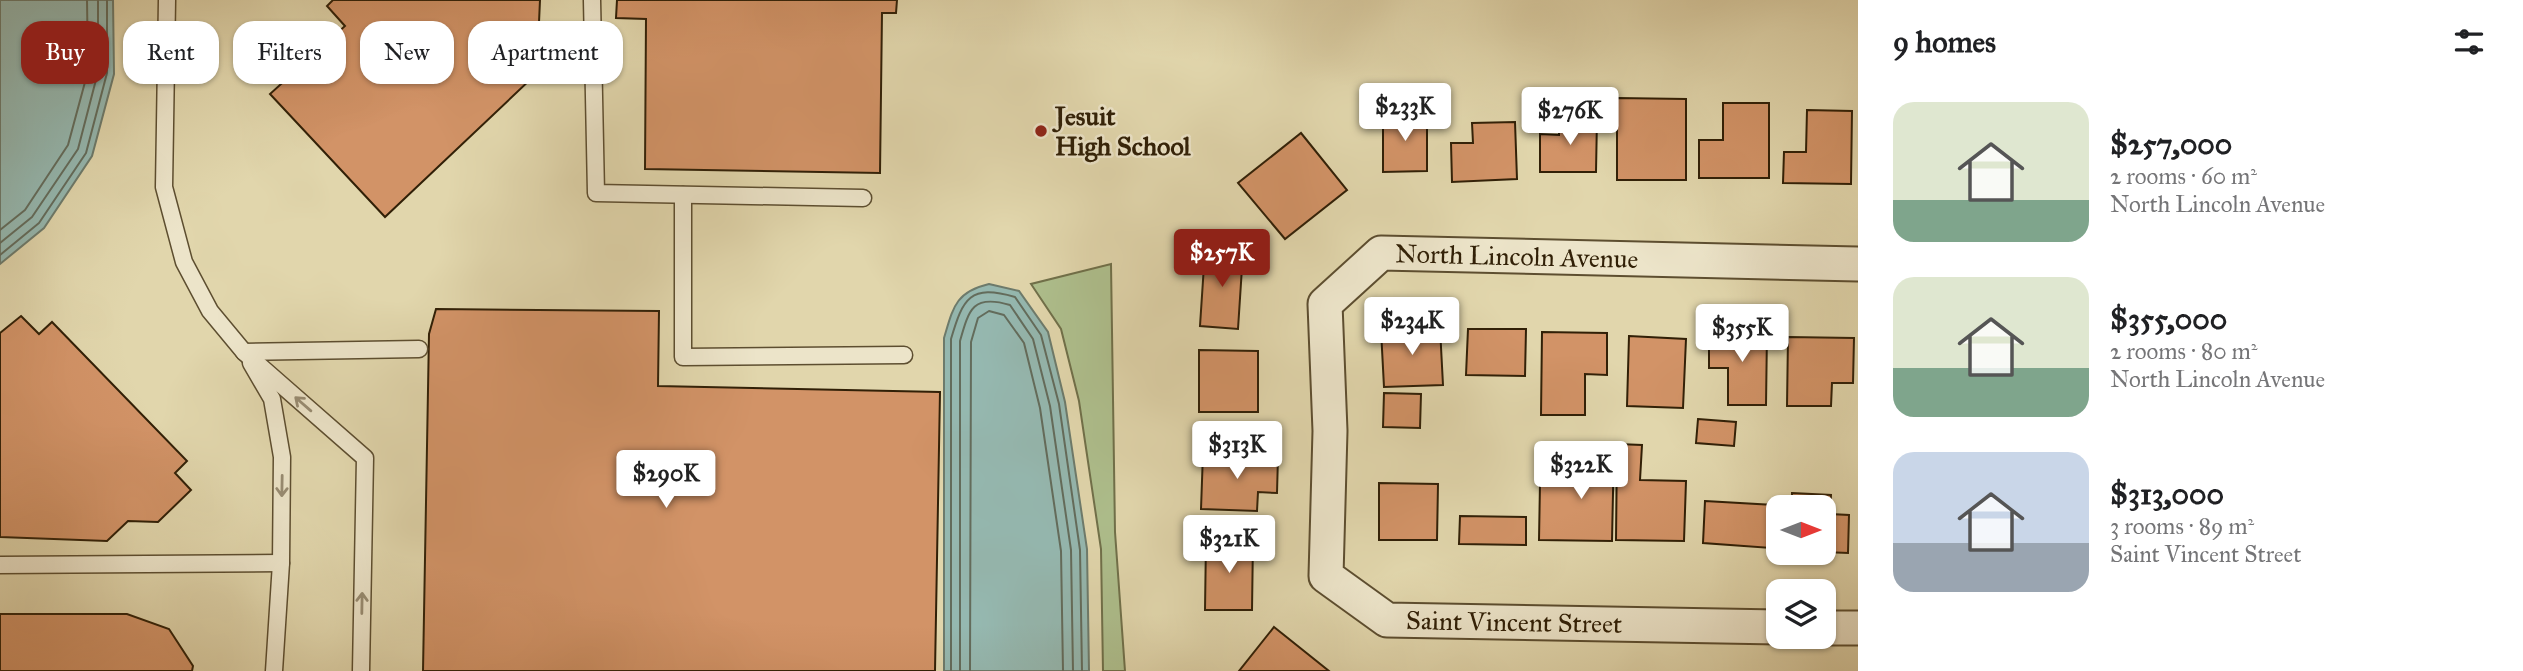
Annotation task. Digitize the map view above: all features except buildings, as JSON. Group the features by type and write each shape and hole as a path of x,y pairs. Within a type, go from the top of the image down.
{"street":[{"name":"North Lincoln Avenue","path":"1330,431 1325,303 1381,253 1858,264"},
{"name":"Saint Vincent Street","path":"1330,431 1326,576 1387,620 1766,627"},
{"path":"1836,628 1858,628"}],"lane":[{"path":"167,0 164,187 184,262 210,311 244,352 272,399 282,457 281,563 274,671"},
{"path":"592,0 596,193 863,198"},
{"path":"683,195 683,357 904,355"},
{"path":"244,352 419,349"},
{"path":"244,352 365,458 361,671"},
{"path":"0,565 281,563"}],"green space":[{"path":"1111,264 1115,532 1125,671 1103,671 1101,549 1079,401 1061,329 1031,284"}],"water":[{"path":"0,0 113,0 114,74 92,156 44,228 0,264"},
{"path":"989,284 1019,291 1048,332 1065,402 1087,549 1089,671 944,671 944,338 953,310 962,297"}],"place":[{"name":"Jesuit High School","path":"1041,131"}]}
